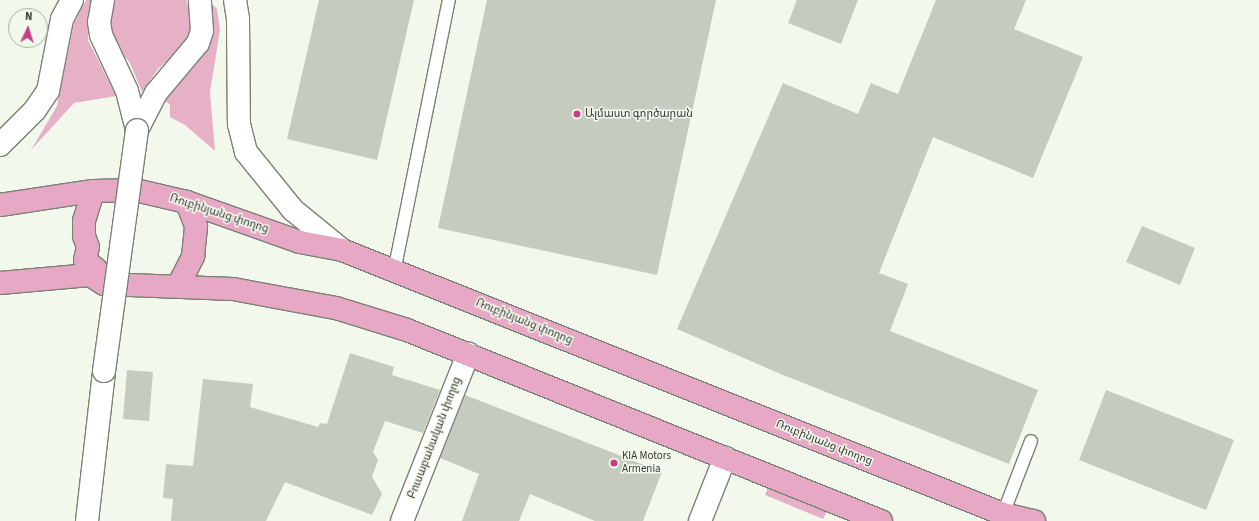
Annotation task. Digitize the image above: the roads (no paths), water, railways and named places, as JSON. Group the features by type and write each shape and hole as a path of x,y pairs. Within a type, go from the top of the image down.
{"main road":[{"name":"Ռուբինյանց փողոց","path":"0,205 93,191 135,190 187,202 300,242 342,250 1003,514 1034,521"},
{"path":"90,275 96,269 85,260 88,247 84,236 84,221 93,191"},
{"path":"178,286 193,256 196,226 187,202"},
{"path":"0,283 90,275 104,284 233,289 336,308 407,330 882,521"}],"street":[{"path":"0,145 35,110 48,91 62,18 72,0"},
{"path":"103,0 99,22 101,35 127,91 137,130"},
{"path":"87,521 104,371 137,130 156,93 198,42 203,18 200,0"},
{"path":"235,0 238,19 239,124 246,152 293,210 342,250"},
{"name":"Բուսաբանական փողոց","path":"402,521 468,354"},
{"path":"700,521 725,458"}],"lane":[{"path":"394,272 449,0"},
{"path":"1003,514 1031,441"}],"place":[{"name":"Ալմաստ գործարան","path":"577,114"},
{"name":"KIA Motors Armenia","path":"614,463"}]}
